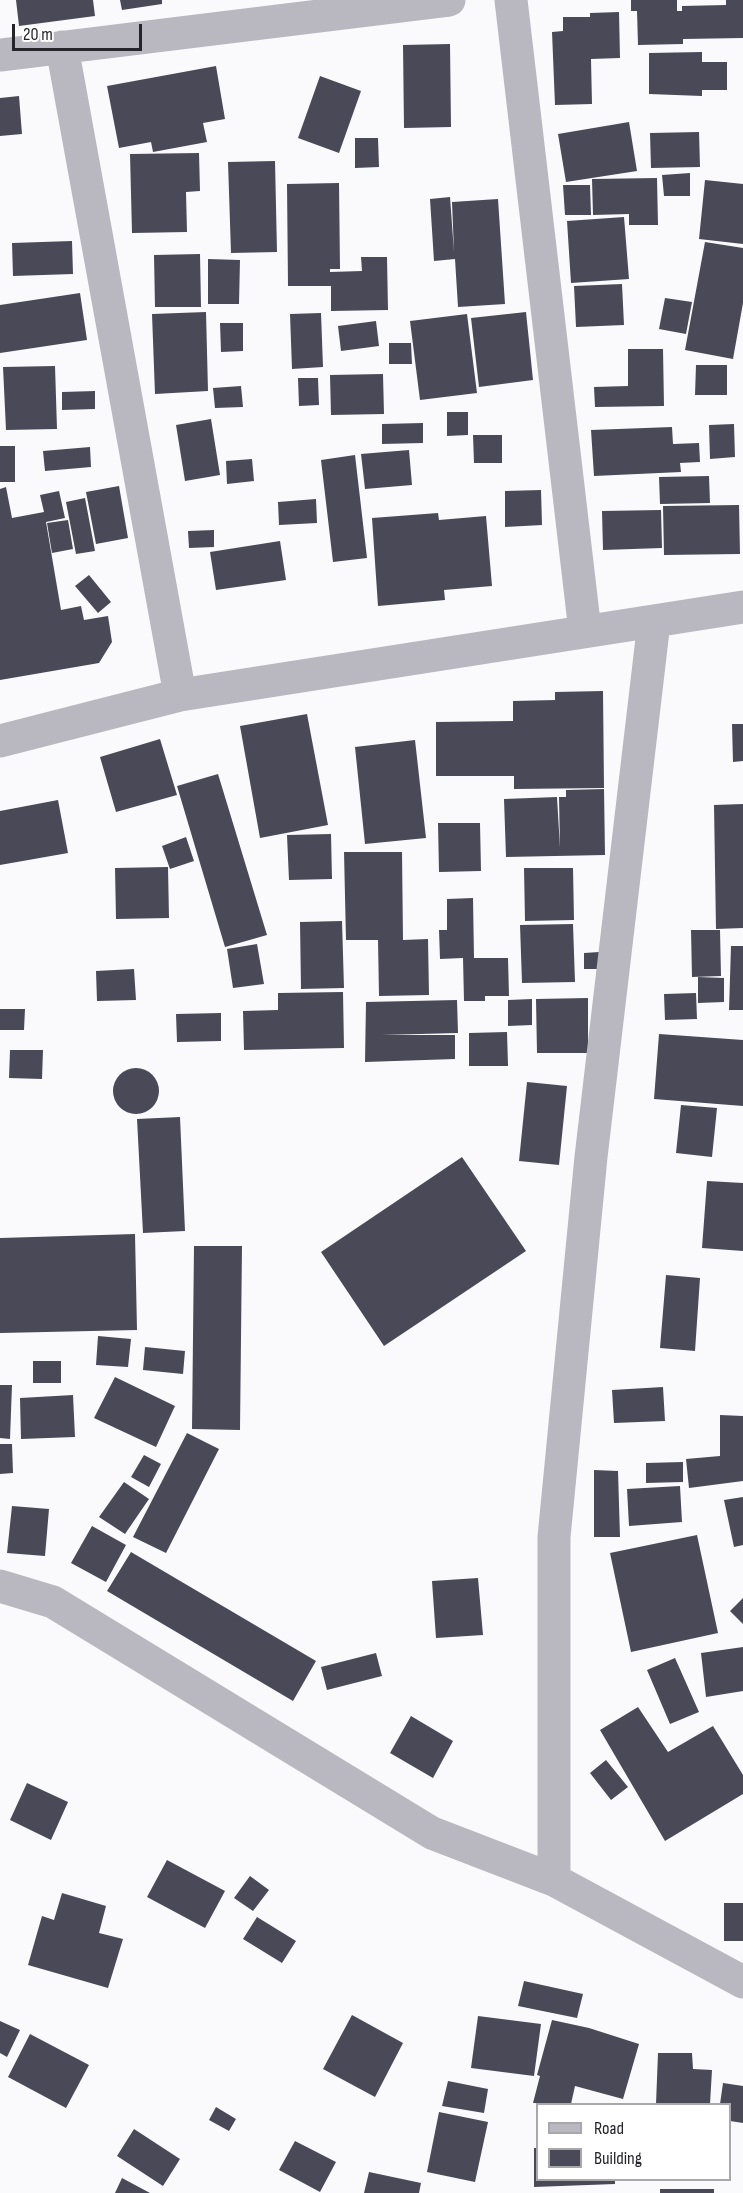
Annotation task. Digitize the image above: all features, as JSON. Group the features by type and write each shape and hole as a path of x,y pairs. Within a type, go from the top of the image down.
{"street":[{"path":"0,55 449,0"},
{"path":"512,0 585,631"},
{"path":"62,47 180,694"},
{"path":"0,741 180,694 743,608"},
{"path":"554,1880 554,1537 591,1157 654,622"},
{"path":"0,1586 52,1602 432,1833 554,1880 743,1982"}],"building":[{"path":"16,0 93,0 95,16 19,26"},
{"path":"120,0 162,0 162,4 122,10"},
{"path":"631,0 677,0 677,11 682,11 682,6 726,5 726,0 743,0 743,38 683,39 683,44 638,45 637,11 631,11"},
{"path":"619,12 620,58 591,59 592,104 555,105 552,32 563,31 563,17 590,17 590,13"},
{"path":"450,44 451,127 404,128 403,45"},
{"path":"702,52 702,62 727,62 727,90 702,90 702,96 649,94 649,53"},
{"path":"216,66 225,119 203,123 207,142 153,152 151,142 119,148 107,86"},
{"path":"320,76 361,91 339,153 298,138"},
{"path":"19,96 22,134 0,136 0,98"},
{"path":"629,122 637,171 566,182 558,134"},
{"path":"699,132 700,167 651,168 650,133"},
{"path":"355,138 378,138 379,167 355,168"},
{"path":"199,153 200,191 186,192 187,232 132,233 130,154"},
{"path":"275,161 277,252 231,253 228,162"},
{"path":"690,173 690,196 664,196 662,175"},
{"path":"657,178 658,225 629,225 629,214 593,215 592,179"},
{"path":"705,180 743,184 743,244 699,239"},
{"path":"339,183 340,269 330,269 330,272 362,271 361,257 387,257 388,310 331,311 331,286 288,286 287,184"},
{"path":"563,185 590,185 591,215 565,215"},
{"path":"450,197 454,252 452,202 498,199 505,304 458,307 455,259 434,261 430,199"},
{"path":"624,217 629,279 571,283 567,221"},
{"path":"72,241 73,274 13,276 12,243"},
{"path":"705,242 743,248 743,303 733,359 685,350"},
{"path":"200,254 201,307 155,307 154,255"},
{"path":"208,259 240,260 239,304 208,304"},
{"path":"622,284 624,325 576,327 574,286"},
{"path":"80,293 87,340 0,353 0,305"},
{"path":"665,298 692,302 686,334 659,329"},
{"path":"206,312 208,391 155,394 152,314"},
{"path":"526,312 533,380 479,387 471,318"},
{"path":"321,313 323,367 292,369 290,314"},
{"path":"467,314 477,393 420,400 410,321"},
{"path":"376,321 379,346 341,351 338,326"},
{"path":"220,323 243,323 243,351 221,352"},
{"path":"389,343 411,343 412,364 389,364"},
{"path":"628,349 663,349 664,406 595,407 594,387 628,386"},
{"path":"696,365 727,365 727,395 695,395"},
{"path":"55,366 57,429 6,430 3,367"},
{"path":"383,374 384,414 331,415 330,375"},
{"path":"298,378 318,378 319,405 299,406"},
{"path":"241,386 243,407 215,408 213,388"},
{"path":"95,391 95,409 62,410 62,392"},
{"path":"447,412 468,412 468,435 447,436"},
{"path":"211,419 220,475 185,481 176,425"},
{"path":"423,423 423,443 382,444 382,424"},
{"path":"734,424 735,457 710,459 709,425"},
{"path":"672,427 673,444 699,443 700,462 680,463 681,472 594,476 591,430"},
{"path":"473,435 502,435 502,463 474,463"},
{"path":"0,446 15,446 15,482 0,482"},
{"path":"90,447 91,467 45,471 43,451"},
{"path":"409,450 412,485 365,489 361,454"},
{"path":"355,455 367,558 333,562 321,460"},
{"path":"252,459 254,481 227,484 226,461"},
{"path":"709,476 710,503 660,504 659,477"},
{"path":"119,486 128,538 96,544 86,492"},
{"path":"6,487 12,518 44,512 40,495 59,491 65,518 46,522 61,610 81,606 84,620 108,616 112,642 99,663 0,680 0,489"},
{"path":"541,490 542,525 505,527 505,491"},
{"path":"85,498 95,551 76,554 66,502"},
{"path":"316,499 317,523 279,525 278,502"},
{"path":"739,505 740,554 664,555 663,506"},
{"path":"661,510 662,548 603,550 602,511"},
{"path":"438,513 439,520 486,516 492,586 444,590 445,600 378,606 372,518"},
{"path":"68,520 73,549 52,553 47,523"},
{"path":"214,530 214,547 189,548 188,531"},
{"path":"280,541 286,580 216,590 210,552"},
{"path":"89,575 111,602 98,613 75,586"},
{"path":"603,691 604,788 514,789 514,776 436,776 436,722 513,721 513,701 555,700 555,692"},
{"path":"307,714 328,825 260,838 240,726"},
{"path":"732,724 743,724 743,761 733,762"},
{"path":"160,739 177,795 116,812 100,757"},
{"path":"415,740 426,838 365,844 355,747"},
{"path":"218,774 267,935 225,947 177,786"},
{"path":"604,789 605,855 506,857 504,799 557,797 560,848 559,797 566,797 566,790"},
{"path":"58,800 68,853 0,865 0,811"},
{"path":"743,804 743,928 716,929 714,805"},
{"path":"438,823 480,823 481,871 439,872"},
{"path":"331,834 332,879 289,880 287,835"},
{"path":"186,837 194,861 170,869 162,846"},
{"path":"344,852 402,852 403,940 428,939 429,995 379,996 378,940 346,940"},
{"path":"168,867 169,918 116,919 115,868"},
{"path":"524,868 573,868 574,920 525,921"},
{"path":"473,898 474,958 508,958 509,996 485,996 485,1001 464,1001 463,958 440,959 439,930 447,930 447,899"},
{"path":"342,921 344,988 301,989 300,922"},
{"path":"573,924 575,982 522,983 520,925"},
{"path":"691,930 720,930 721,976 692,977"},
{"path":"257,944 264,984 233,988 227,949"},
{"path":"731,946 743,946 743,1010 729,1010"},
{"path":"599,952 599,969 584,969 584,953"},
{"path":"134,969 136,1000 97,1001 96,971"},
{"path":"698,977 724,978 724,1002 698,1003"},
{"path":"343,992 344,1048 244,1050 243,1011 278,1010 278,993"},
{"path":"696,993 697,1019 665,1020 664,994"},
{"path":"588,998 588,1053 537,1053 536,999"},
{"path":"532,999 532,1025 508,1026 508,1000"},
{"path":"457,1000 458,1033 382,1035 455,1035 455,1059 365,1062 366,1002"},
{"path":"0,1009 25,1009 24,1030 0,1030"},
{"path":"221,1013 221,1041 177,1042 176,1014"},
{"path":"507,1032 508,1066 469,1066 469,1033"},
{"path":"659,1034 743,1040 743,1106 654,1099"},
{"path":"10,1050 43,1050 42,1079 9,1078"},
{"path":"136,1068 145,1069 152,1075 158,1082 158,1100 152,1107 145,1113 136,1114 127,1113 120,1107 114,1100 113,1091 114,1082 120,1075 127,1069"},
{"path":"527,1082 567,1086 559,1165 519,1161"},
{"path":"681,1105 717,1108 712,1157 676,1153"},
{"path":"180,1117 185,1231 143,1233 137,1119"},
{"path":"462,1157 526,1251 384,1346 321,1252"},
{"path":"707,1181 743,1183 743,1251 702,1248"},
{"path":"135,1234 137,1330 0,1333 0,1238"},
{"path":"194,1246 242,1246 240,1430 192,1429"},
{"path":"666,1275 700,1278 695,1351 660,1348"},
{"path":"98,1336 131,1339 128,1367 96,1365"},
{"path":"145,1347 185,1351 183,1374 143,1370"},
{"path":"33,1361 61,1361 61,1383 33,1383"},
{"path":"115,1377 175,1406 156,1447 94,1418"},
{"path":"0,1385 12,1385 10,1439 0,1438"},
{"path":"663,1387 665,1421 614,1423 612,1390"},
{"path":"73,1395 75,1437 21,1439 20,1398"},
{"path":"720,1415 743,1416 743,1481 689,1488 686,1459 720,1456"},
{"path":"187,1433 219,1449 166,1553 133,1537"},
{"path":"0,1444 12,1444 13,1473 0,1474"},
{"path":"144,1455 161,1464 149,1487 131,1477"},
{"path":"683,1462 683,1482 646,1483 646,1463"},
{"path":"594,1470 618,1471 620,1537 594,1537"},
{"path":"124,1482 149,1499 125,1534 99,1517"},
{"path":"680,1486 682,1522 629,1526 627,1489"},
{"path":"743,1497 743,1545 734,1547 724,1500"},
{"path":"12,1506 49,1509 45,1556 7,1553"},
{"path":"92,1526 126,1545 106,1582 71,1563"},
{"path":"697,1535 718,1633 631,1652 610,1553"},
{"path":"131,1552 316,1661 293,1701 107,1591"},
{"path":"478,1578 483,1635 436,1638 432,1581"},
{"path":"743,1598 743,1624 730,1611"},
{"path":"743,1647 743,1691 706,1697 701,1653"},
{"path":"376,1653 382,1676 327,1690 321,1667"},
{"path":"675,1658 699,1712 670,1724 647,1670"},
{"path":"638,1707 668,1752 713,1726 743,1775 743,1794 665,1841 600,1730"},
{"path":"411,1716 453,1741 433,1778 390,1753"},
{"path":"606,1760 628,1787 611,1800 590,1773"},
{"path":"27,1783 68,1802 51,1840 10,1820"},
{"path":"167,1860 225,1891 205,1928 147,1897"},
{"path":"250,1876 269,1890 253,1911 234,1898"},
{"path":"62,1893 106,1906 99,1933 123,1939 108,1988 28,1965 42,1916 54,1920"},
{"path":"724,1903 743,1903 743,1941 724,1941"},
{"path":"257,1917 296,1941 282,1963 243,1939"},
{"path":"524,1981 583,1994 577,2018 518,2006"},
{"path":"352,2015 403,2043 375,2097 323,2069"},
{"path":"478,2016 541,2024 534,2076 471,2068"},
{"path":"552,2020 589,2028 639,2044 623,2099 575,2086 571,2103 533,2103 540,2076 537,2075"},
{"path":"0,2021 20,2030 7,2057 0,2053"},
{"path":"30,2034 89,2065 66,2108 8,2077"},
{"path":"658,2053 692,2053 693,2069 712,2070 710,2103 656,2103"},
{"path":"448,2081 488,2089 484,2113 442,2106"},
{"path":"723,2083 743,2086 743,2123 731,2121 731,2103 720,2103"},
{"path":"216,2107 236,2119 229,2131 209,2120"},
{"path":"439,2112 488,2122 475,2182 427,2172"},
{"path":"134,2129 180,2159 163,2186 117,2156"},
{"path":"295,2141 336,2162 320,2192 279,2170"},
{"path":"534,2148 536,2148 536,2181 615,2181 615,2184 534,2187"},
{"path":"369,2172 421,2183 419,2193 364,2193"},
{"path":"122,2178 150,2193 115,2193"},
{"path":"660,2189 714,2189 714,2193 660,2193"}]}
